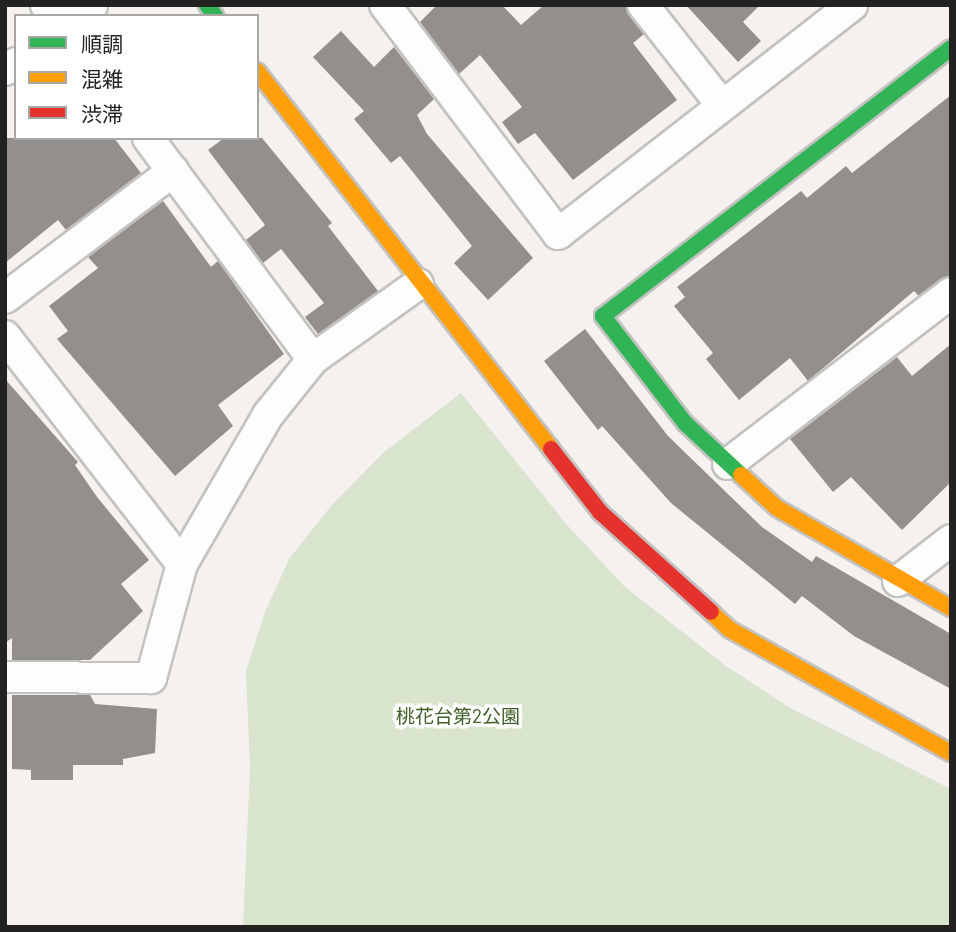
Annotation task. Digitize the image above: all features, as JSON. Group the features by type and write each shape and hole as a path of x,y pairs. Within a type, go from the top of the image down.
{"street":[{"path":"384,5 558,234 720,103 852,5"},
{"path":"643,5 720,103"},
{"path":"951,48 603,316 685,423 777,508 898,581 951,608"},
{"path":"259,75 418,284 600,512 660,570 729,629 951,753"},
{"path":"150,140 313,359"},
{"path":"5,299 173,171"},
{"path":"5,677 151,678 182,564 268,415 313,359 418,284"},
{"path":"728,464 951,293"},
{"path":"5,336 182,564"},
{"path":"898,581 951,540"}],"green space":[{"name":"桃花台第2公園","path":"461,393 567,525 625,587 726,666 792,709 951,789 951,927 243,927 250,767 246,671 265,612 289,559 331,506 383,453"}],"building":[{"path":"437,5 502,5 521,25 544,5 626,5 644,34 633,43 677,100 573,180 535,133 518,144 502,122 522,107 480,55 459,74 420,22"},
{"path":"686,5 760,5 743,22 761,41 738,62"},
{"path":"341,31 374,67 394,47 434,99 417,115 427,134 533,258 488,300 454,263 472,246 400,156 391,163 354,119 364,111 313,57"},
{"path":"951,95 951,276 919,296 914,291 808,381 790,358 739,400 706,359 713,353 674,306 685,297 677,287 801,191 807,198 846,166 852,173"},
{"path":"5,138 116,140 141,173 66,230 58,220 5,263"},
{"path":"262,138 332,223 328,226 378,291 318,334 305,317 324,303 281,249 263,263 246,240 265,225 208,150 221,140"},
{"path":"163,201 211,267 218,261 284,354 218,405 233,426 175,476 57,339 68,331 49,306 98,268 88,257"},
{"path":"585,329 668,436 762,527 812,562 816,556 951,634 951,689 854,636 802,596 795,604 671,503 602,426 598,430 544,361"},
{"path":"951,344 951,482 902,530 851,477 833,492 790,439 897,357 912,376"},
{"path":"5,379 78,462 75,465 97,497 149,560 121,584 143,611 90,660 12,660 12,638 5,643"},
{"path":"12,695 90,695 95,704 157,709 155,753 123,759 123,765 73,765 73,780 31,780 31,770 12,769"}],"traffic: fast":[{"path":"207,5 214,14"},
{"path":"741,475 685,423 603,316 951,48"}],"traffic: slow":[{"path":"259,74 551,449"},
{"path":"741,475 777,508 951,608"},
{"path":"711,612 729,629 951,753"}],"traffic: jam":[{"path":"551,449 600,512 711,612"}]}
